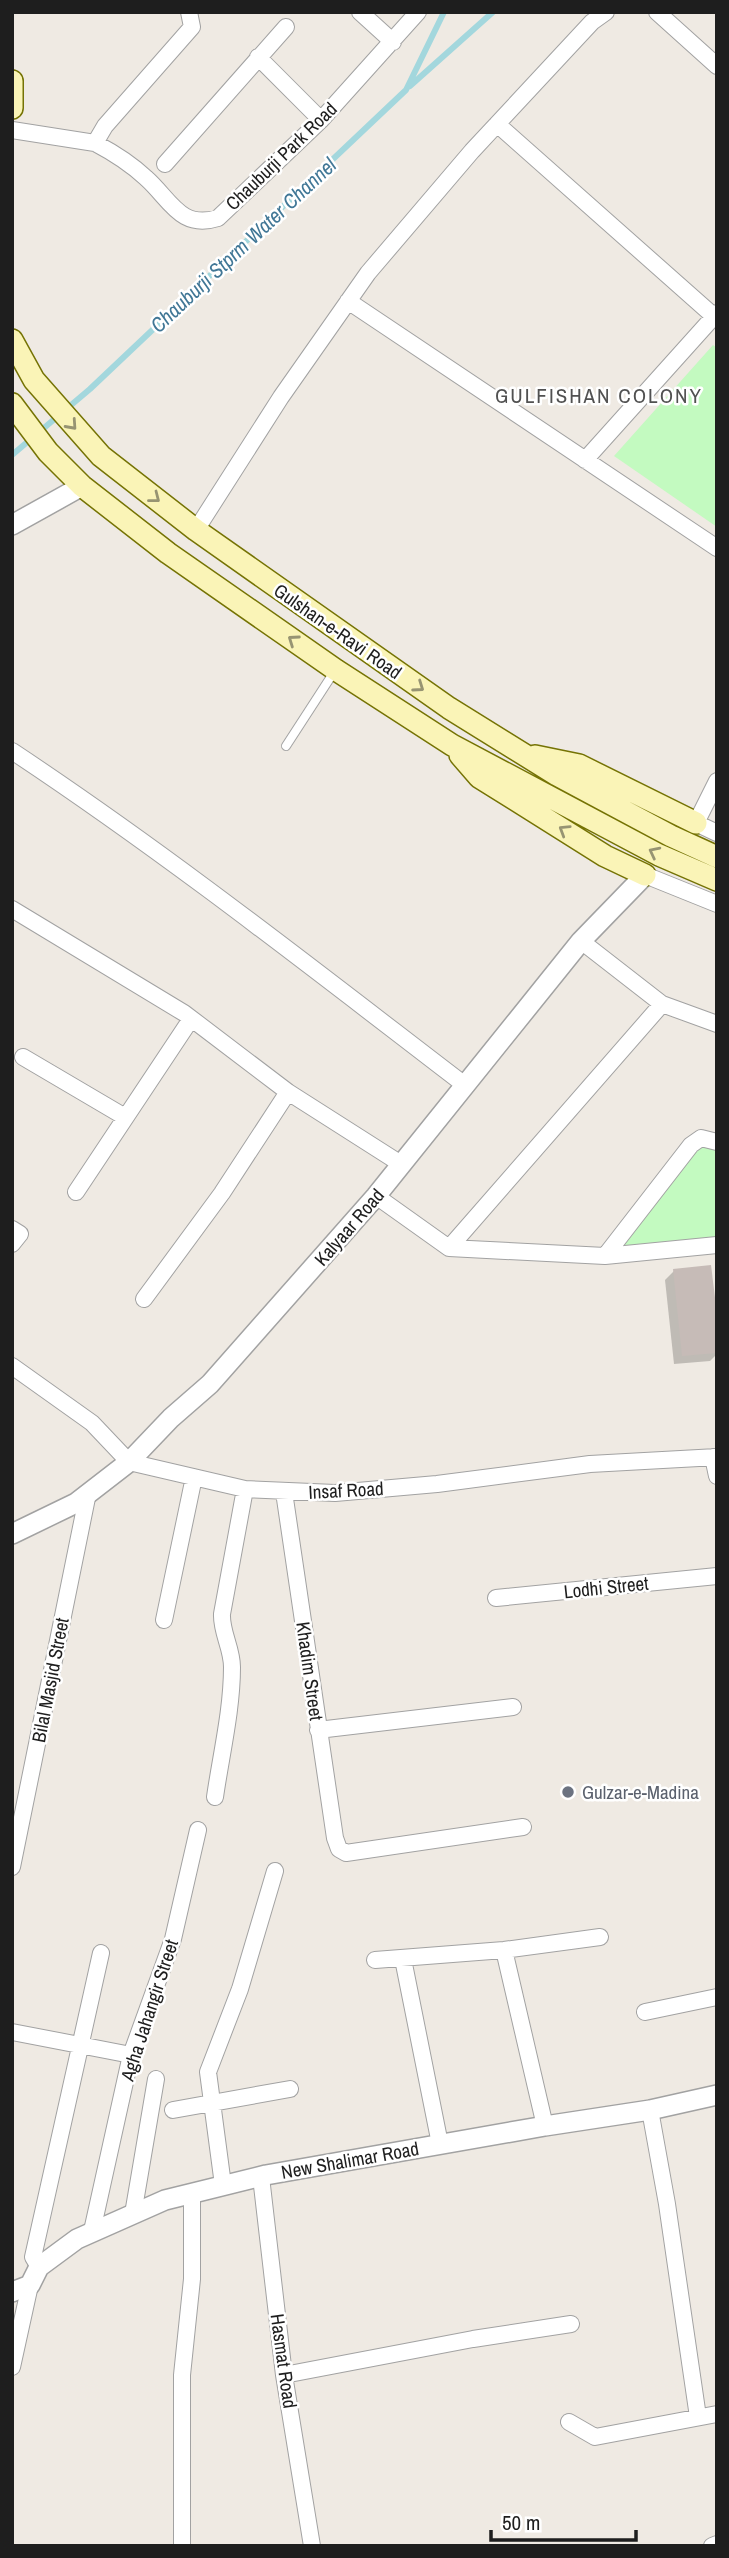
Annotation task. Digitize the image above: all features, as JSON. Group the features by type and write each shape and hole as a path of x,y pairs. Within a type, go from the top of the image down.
{"main road":[{"path":"12,80 12,108"},
{"name":"Gulshan-e-Ravi Road","path":"12,340 34,380 101,456 196,530 449,708 522,754 659,830 717,857"},
{"name":"Gulshan-e-Ravi Road","path":"15,409 76,480 168,554 336,670 452,745 659,855 717,880"},
{"path":"211,582 231,555"},
{"path":"452,745 479,777 605,856 645,875"},
{"path":"522,754 579,765 696,823"}],"street":[{"path":"12,130 95,143 105,126 192,27 189,12"},
{"path":"360,12 393,43"},
{"name":"Chauburji Park Road","path":"95,143 134,167 186,218 206,222 218,218 321,120 393,43 418,12"},
{"path":"196,530 281,397 368,273 497,124 592,22 606,12"},
{"path":"657,12 717,66"},
{"path":"165,164 286,27"},
{"path":"258,57 321,120"},
{"path":"497,124 716,316 585,460"},
{"path":"348,301 717,548"},
{"path":"12,525 76,480"},
{"path":"12,751 250,921 466,1086"},
{"path":"717,781 696,823 717,834"},
{"path":"645,875 717,904"},
{"name":"Kalyaar Road","path":"12,1534 76,1503 129,1462 171,1418 210,1384 376,1196 581,941 645,875"},
{"path":"12,909 67,940 191,1018 288,1092 401,1164"},
{"path":"581,941 662,1004 717,1024"},
{"path":"450,1248 662,1004"},
{"path":"76,1192 191,1018"},
{"path":"23,1057 125,1117"},
{"path":"144,1299 222,1193 288,1092"},
{"path":"605,1256 691,1145 701,1138 717,1142"},
{"path":"376,1196 450,1248 605,1256 717,1245"},
{"path":"12,1229 20,1234 12,1244"},
{"path":"12,1366 92,1423 129,1462"},
{"path":"715,1457 717,1476"},
{"name":"Insaf Road","path":"129,1462 245,1489 335,1493 437,1484 590,1464 715,1457"},
{"path":"164,1620 194,1477"},
{"path":"215,1797 232,1665 229,1642 222,1626 222,1614 245,1489"},
{"name":"Khadim Street","path":"284,1492 318,1730 339,1849 346,1853 523,1827"},
{"name":"Bilal Masjid Street","path":"12,1867 88,1493"},
{"name":"Lodhi Street","path":"496,1598 717,1576"},
{"path":"318,1730 513,1707"},
{"name":"Agha Jahangir Street","path":"92,2231 131,2055 173,1939 198,1830"},
{"path":"223,2185 209,2064 223,2038 240,1989 275,1871"},
{"path":"375,1960 504,1950 600,1937"},
{"path":"504,1950 545,2126"},
{"path":"12,2367 27,2281 101,1953"},
{"path":"403,1959 440,2144"},
{"path":"645,2012 717,1997"},
{"path":"12,2032 131,2055"},
{"path":"133,2214 156,2079"},
{"path":"173,2110 290,2088"},
{"name":"New Shalimar Road","path":"27,2281 77,2239 165,2200 261,2177 440,2144 650,2110 717,2095"},
{"path":"650,2110 667,2204 698,2417"},
{"name":"Hasmat Road","path":"261,2177 284,2375 312,2546"},
{"path":"181,2546 182,2375 192,2279 192,2193"},
{"path":"284,2375 472,2339 571,2324"},
{"path":"569,2422 594,2437 717,2414"}],"lane":[{"path":"286,746 336,670"}],"green space":[{"path":"713,345 717,348 717,527 614,456"},
{"path":"717,1142 717,1245 605,1256 691,1145"}],"building":[{"path":"711,1265 717,1314 717,1353 682,1356 673,1269"}],"waterway":[{"name":"Chauburji Stprm Water Channel","path":"12,455 90,389 406,90 444,12"},
{"path":"410,86 493,12"}],"place":[{"name":"Gulzar-e-Madina","path":"568,1792"}],"district":[{"name":"GULFISHAN COLONY","path":"599,395"}]}
